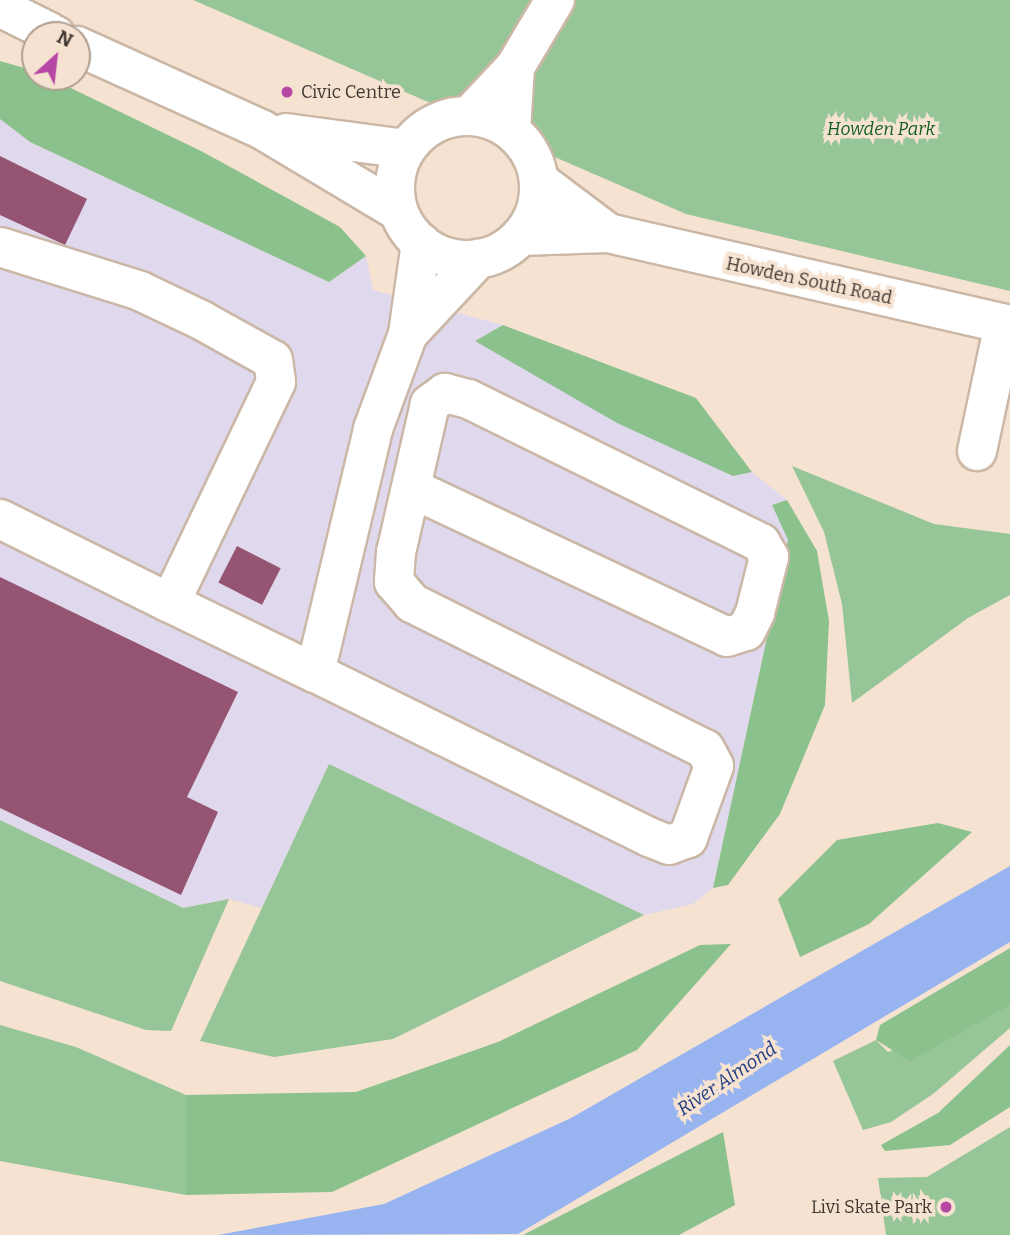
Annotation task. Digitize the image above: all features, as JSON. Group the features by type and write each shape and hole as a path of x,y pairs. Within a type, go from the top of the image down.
{"main road":[{"path":"469,116 514,67 555,0"},
{"path":"0,7 28,21"},
{"path":"91,52 261,129 398,211 421,243 438,254 478,259"},
{"path":"511,130 514,67"},
{"path":"398,211 395,190 406,149 433,124 469,116 511,130 525,144 539,181 536,210 521,236"},
{"path":"261,129 406,149"},
{"name":"Howden South Road","path":"539,181 608,233"},
{"name":"Howden South Road","path":"408,334 478,259 521,236 608,233 1007,324"},
{"path":"316,673 373,429 408,334 421,243"},
{"path":"0,247 140,291 273,360 276,382 170,603"},
{"path":"977,451 1007,324"},
{"path":"0,519 649,837 680,844 694,828 714,766 705,749 402,595 393,572 430,404 445,393 468,399 761,543 769,557 755,613 746,631 727,637 413,488"}],"shaded area":[{"path":"0,119 30,142 329,282 366,256 373,290 503,325 475,341 733,476 752,472 787,500 772,505 788,540 713,888 693,904 644,915 329,764 262,908 229,899 183,908 0,820"}],"green space":[{"name":"Howden Park","path":"193,0 1010,0 1010,291 686,214"},
{"path":"0,61 21,67 21,91 77,91 201,151 340,227 366,256 329,282 30,142 0,119"},
{"path":"503,325 696,398 752,472 733,476 617,423 475,341"},
{"path":"792,466 934,524 1010,534 1010,595 968,618 852,703 842,604 824,532"},
{"path":"787,500 817,551 829,621 825,705 780,814 728,885 713,888 788,540 772,505"},
{"path":"329,764 644,915 393,1039 274,1057 200,1041"},
{"path":"0,820 183,908 229,899 171,1031 146,1030 0,981"},
{"path":"938,823 972,832 869,924 800,957 778,899 837,840"},
{"path":"731,944 637,1050 332,1192 186,1195 186,1095 356,1092 498,1042 700,945"},
{"path":"1010,948 1010,1005 910,1061 876,1040 880,1025"},
{"path":"1010,1005 1010,1028 933,1094 891,1122 863,1130 833,1061 876,1040 888,1052"},
{"path":"0,1025 76,1047 186,1095 186,1195 0,1161"},
{"path":"1010,1045 1010,1107 950,1145 885,1151 881,1145 938,1113"},
{"name":"Livi Skate Park","path":"1010,1127 1010,1235 886,1235 878,1178 927,1177"},
{"path":"723,1132 735,1205 679,1235 523,1235"}],"water":[{"name":"River Almond","path":"1010,866 1010,942 518,1234 218,1235 384,1204 571,1118"}],"building":[{"path":"0,156 87,199 65,245 0,215"},
{"path":"237,546 281,568 262,605 218,583"},
{"path":"0,577 238,692 187,797 218,812 181,895 0,808"}],"place":[{"name":"Civic Centre","path":"287,92"},
{"name":"Livi Skate Park","path":"946,1207"}]}
